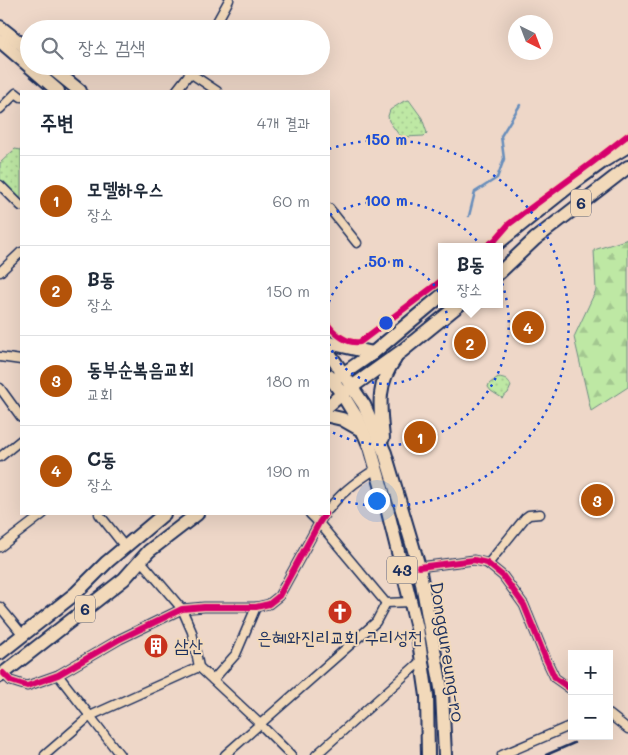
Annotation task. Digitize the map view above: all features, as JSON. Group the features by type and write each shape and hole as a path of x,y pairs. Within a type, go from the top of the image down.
{"main road":[{"path":"0,27 20,43"},
{"path":"0,41 20,58"},
{"path":"39,75 57,90"},
{"path":"60,75 79,90"},
{"path":"498,243 572,184 628,146"},
{"name":"6","path":"503,269 535,239 628,167"},
{"path":"330,381 344,374 373,352 438,298"},
{"path":"330,404 402,351 455,308"},
{"path":"330,343 373,352"},
{"path":"385,453 380,395 387,370 402,351"},
{"name":"43","path":"330,354 344,374 347,390"},
{"name":"43","path":"330,381 347,390"},
{"name":"Donggureung-ro","path":"347,390 350,406 370,447 417,628 427,696 428,755"},
{"name":"Donggureung-ro","path":"347,390 364,405 385,453 419,567 442,693 445,755"},
{"path":"330,416 342,419 363,431"},
{"path":"1,651 76,594 107,562 163,515"},
{"name":"6","path":"2,675 124,579 149,551 196,515"}],"street":[{"path":"218,20 229,0"},
{"path":"177,90 188,75"},
{"path":"198,75 216,90"},
{"path":"0,109 16,94 20,96"},
{"path":"0,185 20,205"},
{"path":"330,209 357,243"},
{"path":"0,272 20,253"},
{"path":"0,357 20,360"},
{"path":"0,388 20,415"},
{"path":"0,457 20,441"},
{"path":"330,507 334,501 354,483 376,469"},
{"path":"488,564 525,518 529,515 540,514"},
{"path":"0,547 42,515"},
{"path":"101,515 125,547"},
{"path":"311,515 386,603"},
{"path":"2,675 11,681 27,686 58,675 120,639 182,609 256,607 270,604 279,596 324,515"},
{"path":"419,567 474,560 488,564 503,576 524,605 555,678 568,687"},
{"path":"141,561 182,609 192,632 199,667 291,755"},
{"path":"386,603 411,602"},
{"path":"225,755 376,622 386,603"},
{"path":"0,606 23,635"},
{"path":"213,680 236,654 256,607"},
{"path":"316,755 422,660"},
{"path":"45,755 90,716 199,667"},
{"path":"58,675 120,755"},
{"path":"613,717 628,729"},
{"path":"502,755 568,728"}],"green space":[{"path":"409,100 422,118 427,133 424,136 404,137 399,135 389,121 390,110"},
{"path":"15,149 20,150 20,205 0,185 0,163"},
{"path":"628,239 628,387 591,411 574,337 596,290 594,250"},
{"path":"498,377 506,379 511,386 508,393 502,398 488,387"}],"waterway":[{"path":"469,216 475,192 497,178 504,159 501,136 520,105"}],"railway":[{"path":"546,755 574,743"}],"cycle path":[{"path":"491,243 509,224 628,135"},
{"path":"330,327 335,333 351,342 360,342 438,283"},
{"path":"3,673 11,681 27,686 58,675 120,639 182,609 256,607 269,604 279,596 324,515"},
{"path":"419,567 474,560 487,563 503,576 524,605 555,678 568,687"}],"place":[{"name":"C동","path":"528,327"},
{"name":"B동","path":"470,343"},
{"name":"모델하우스","path":"420,437"},
{"name":"동부순복음교회","path":"597,500"},
{"name":"은혜와진리교회 구리성전","path":"340,612"},
{"name":"삼산","path":"156,646"}]}
